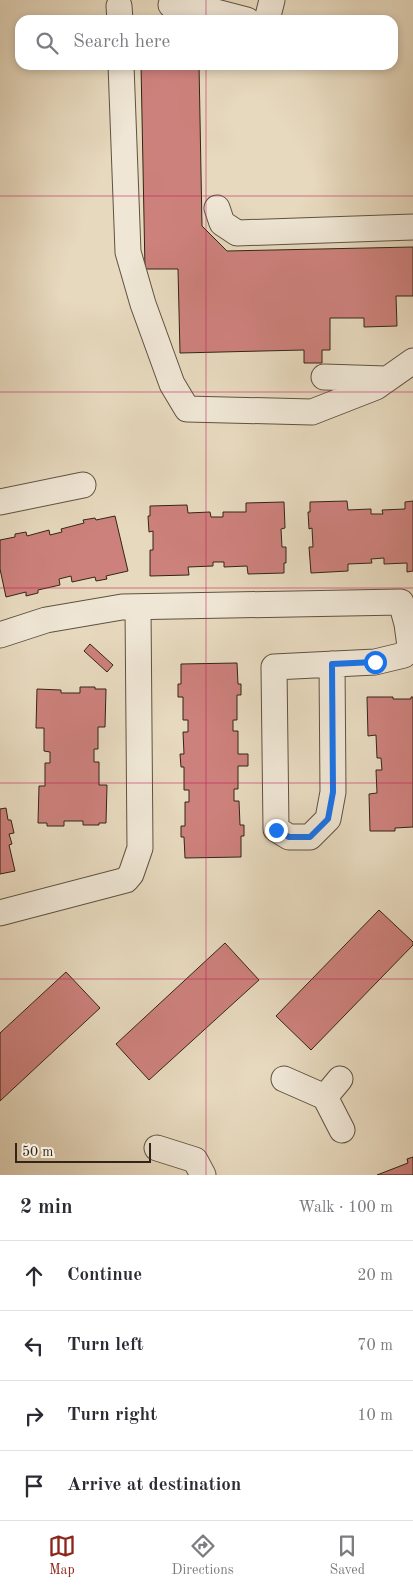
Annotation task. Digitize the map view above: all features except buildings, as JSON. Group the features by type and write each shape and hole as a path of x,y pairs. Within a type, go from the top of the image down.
{"street":[{"path":"268,15 272,0"},
{"path":"171,5 228,15"},
{"path":"121,70 128,252 143,304 172,384 187,409 312,412 376,388 413,361"},
{"path":"217,208 222,223 237,233 413,227"},
{"path":"324,377 389,379"},
{"path":"0,502 83,486"},
{"path":"0,635 46,620 122,607 400,602 407,624 410,646 404,655 375,662 332,664 274,667 276,830 289,837 310,837 328,819 333,792 332,664"},
{"path":"0,913 126,880 131,874 140,848 138,607"},
{"path":"284,1079 333,1088 342,1130"},
{"path":"158,1148 195,1160 203,1175"}],"route":[{"path":"276,830 289,837 310,837 328,819 333,792 332,664 375,662"}]}
